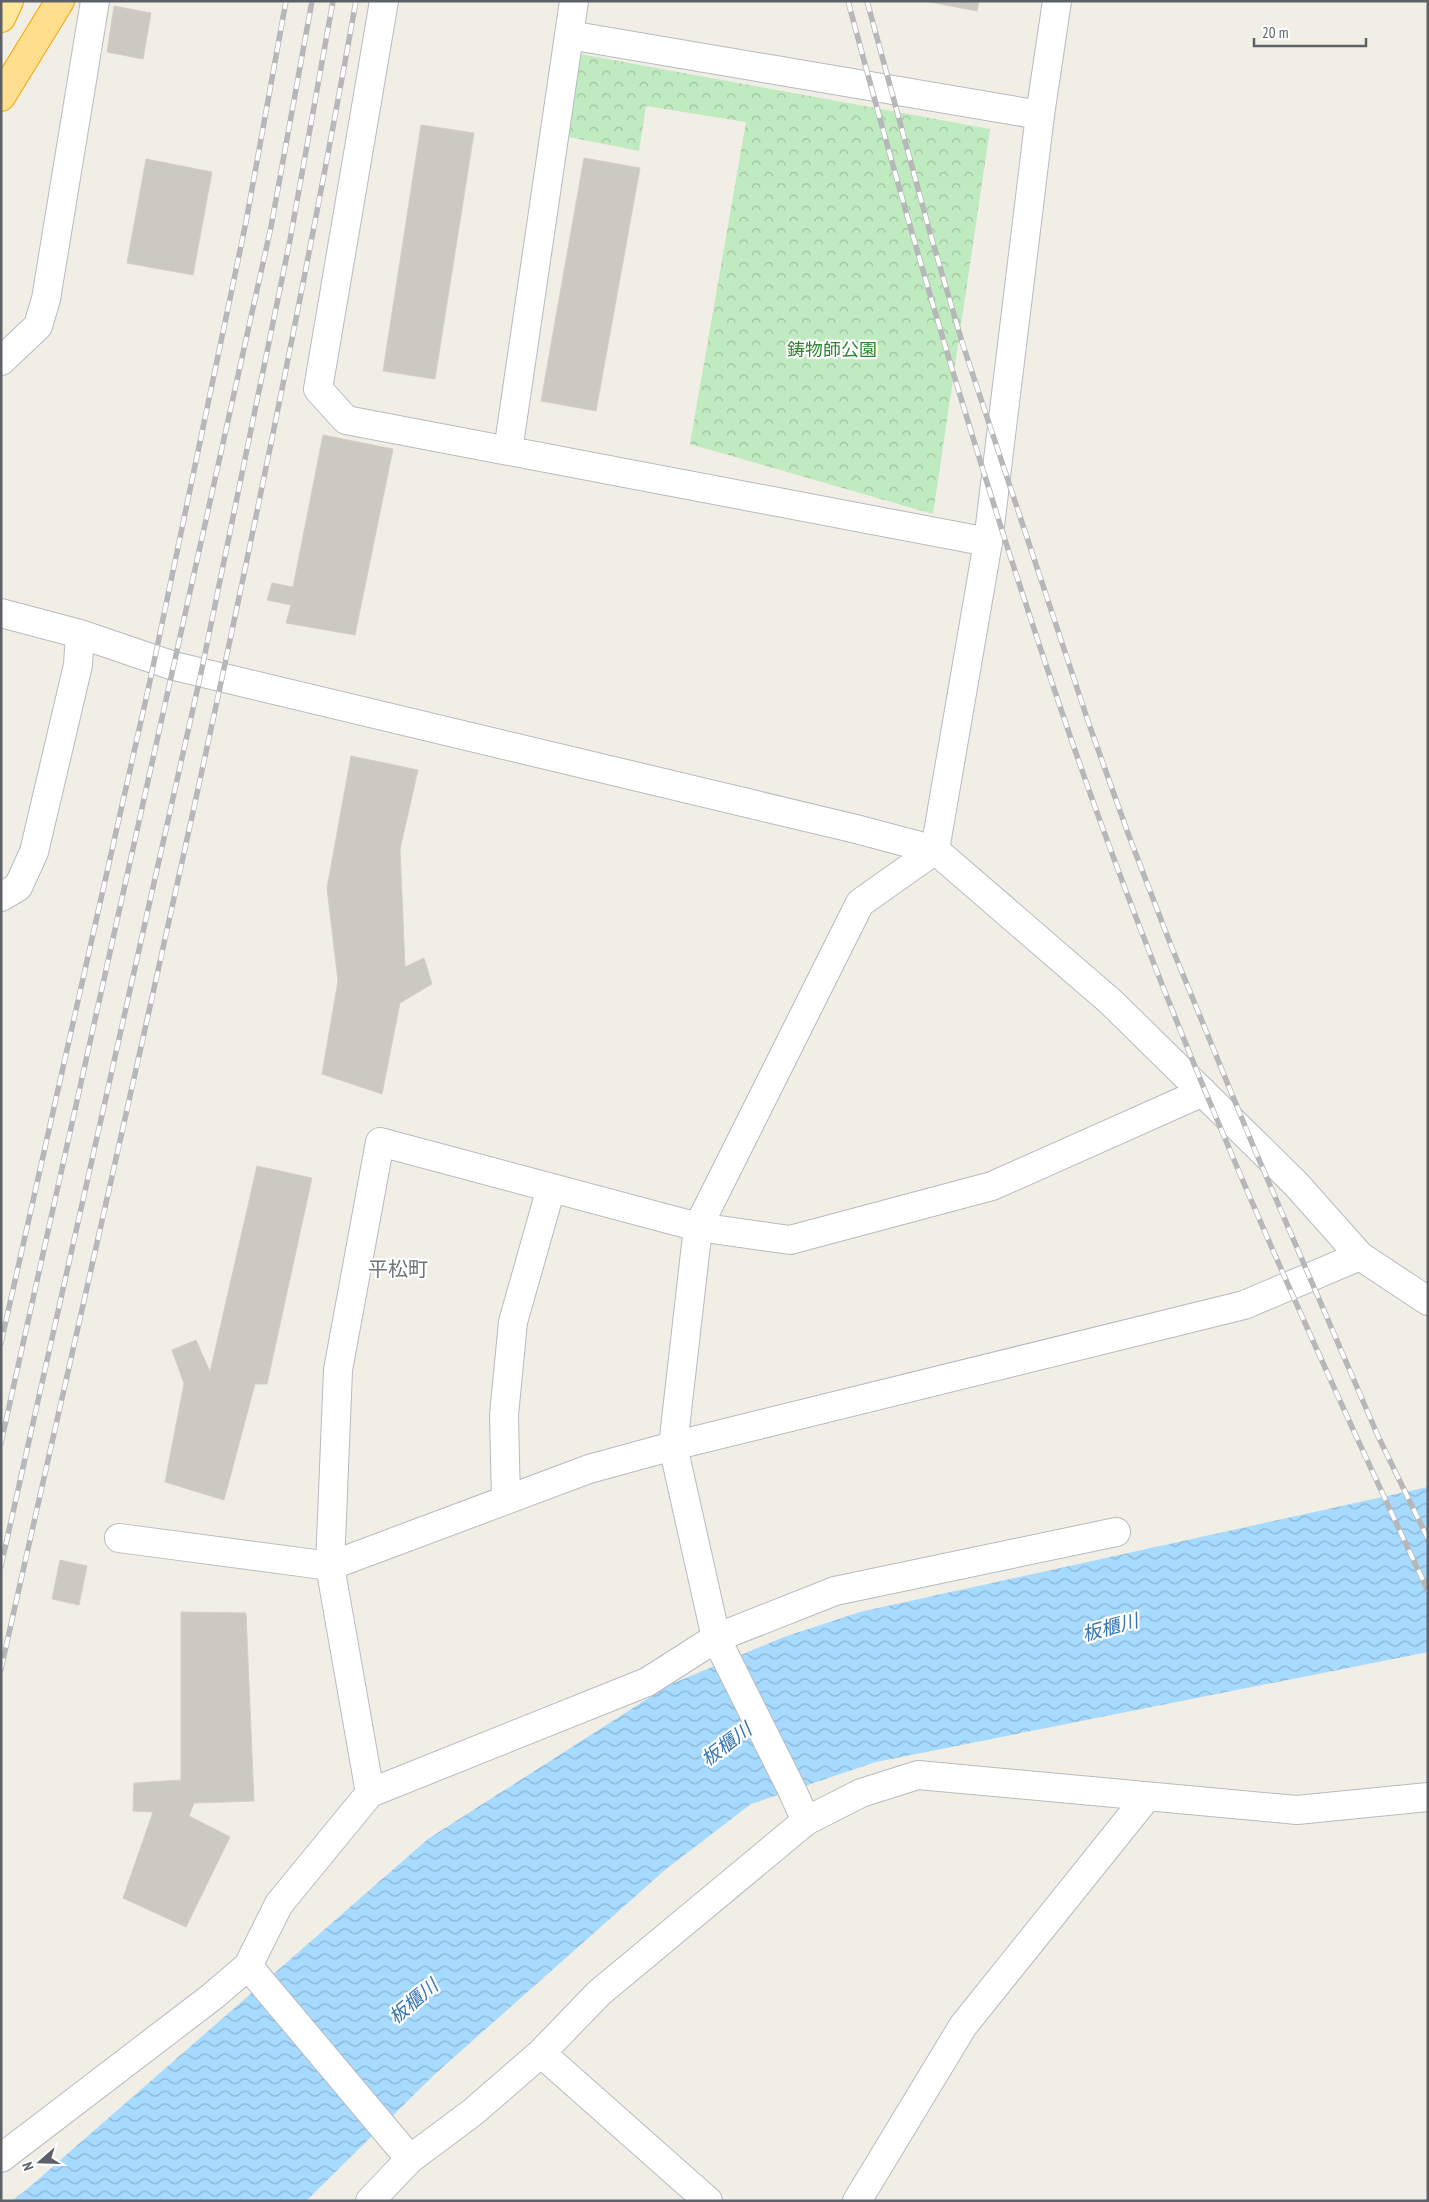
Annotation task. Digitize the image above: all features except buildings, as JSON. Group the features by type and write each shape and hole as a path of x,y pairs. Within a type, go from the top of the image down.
{"highway":[{"path":"1,18 9,1"},
{"path":"1,97 60,1"}],"street":[{"path":"1,361 38,326 46,299 95,1"},
{"path":"384,1 318,389 346,420 988,542"},
{"path":"508,451 574,1"},
{"path":"806,1821 720,1644 673,1446 698,1227 860,903 935,850 988,542 1040,115 1057,1"},
{"path":"569,35 1040,115"},
{"path":"1,613 80,634 183,668 828,822 935,850 1111,1002 1296,1184 1360,1256 1428,1301"},
{"path":"1,897 18,886 34,852 78,665 80,634"},
{"path":"370,1793 330,1566 338,1370 380,1142 698,1227 790,1240 992,1186 1203,1092"},
{"path":"506,1500 504,1415 513,1322 551,1188"},
{"path":"119,1538 330,1566 589,1469 673,1446 1244,1305 1360,1256"},
{"path":"1,2158 213,1996 254,1973 279,1904 370,1793 647,1682 720,1644 835,1590 1116,1532"},
{"path":"370,2201 387,2190 410,2159 473,2112 541,2053 599,1993 806,1821 861,1793 918,1775 1146,1798 1297,1810 1428,1797"},
{"path":"857,2201 962,2026 1146,1798"},
{"path":"254,1973 410,2159"},
{"path":"541,2053 708,2201"}],"green space":[{"name":"鋳物師公園","path":"580,54 990,129 933,514 690,444 746,122 646,106 639,151 569,137"}],"water":[{"name":"板櫃川","path":"1428,1487 1428,1652 876,1762 751,1804 666,1869 435,2074 306,2201 11,2201 26,2190 428,1839 669,1685 784,1637 860,1612"}],"railway":[{"path":"1,1343 150,681 246,222 286,1"},
{"path":"1,1443 271,227 312,1"},
{"path":"1,1566 201,673 290,240 333,1"},
{"path":"1,1669 188,837 276,420 356,1"},
{"path":"848,1 924,275 979,457 1067,727 1106,837 1147,946 1235,1164 1330,1379 1428,1591"},
{"path":"867,1 962,342 1090,727 1129,836 1170,943 1254,1148 1378,1436 1428,1539"}],"district":[{"name":"平松町","path":"398,1269"}]}
